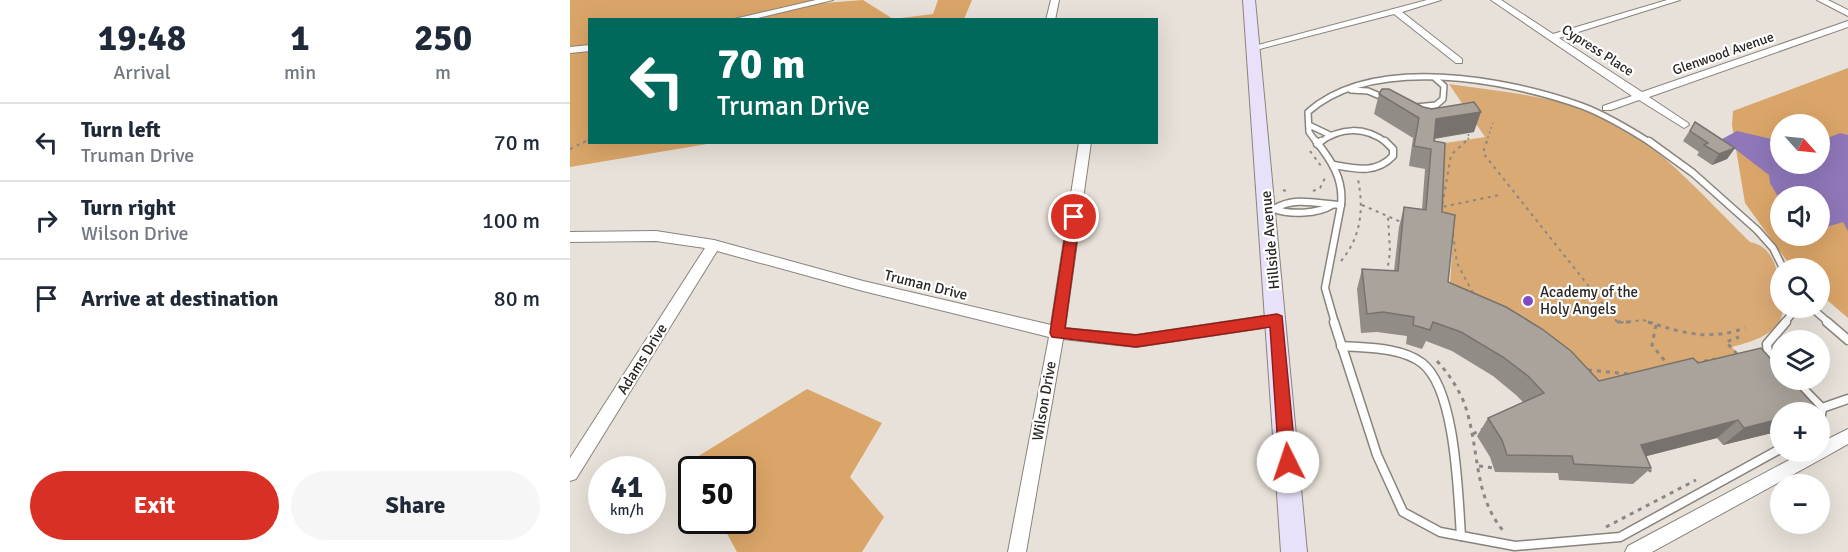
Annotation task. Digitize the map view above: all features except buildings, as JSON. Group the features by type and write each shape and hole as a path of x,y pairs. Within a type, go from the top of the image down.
{"main road":[{"name":"Hillside Avenue","path":"1250,0 1252,48 1271,209 1294,545"}],"street":[{"path":"744,18 829,0"},
{"path":"1050,18 1055,0"},
{"path":"1252,48 1437,0"},
{"name":"Cypress Place","path":"1495,0 1684,125"},
{"path":"1552,37 1676,0"},
{"path":"1821,0 1848,13"},
{"path":"1396,11 1459,61"},
{"name":"Glenwood Avenue","path":"1607,108 1848,24"},
{"path":"570,50 588,48"},
{"name":"Wilson Drive","path":"1017,552 1057,333 1085,144"},
{"name":"Truman Drive","path":"570,237 656,236 714,245 863,286 1057,333 1136,341 1277,320"},
{"name":"Adams Drive","path":"570,473 714,245"},
{"path":"1830,445 1848,436"},
{"path":"1634,552 1799,462"}],"lane":[{"path":"1770,454 1620,537 1515,546 1440,532 1403,512 1377,455 1341,346 1325,288 1342,195 1334,165 1309,132 1308,112 1331,95 1393,78 1435,78 1492,83 1590,107 1665,150 1716,193 1772,246 1778,258"},
{"path":"1412,108 1436,105 1443,99 1444,86 1435,78"},
{"path":"1347,90 1368,91 1393,103"},
{"path":"1309,125 1330,135"},
{"path":"1317,144 1330,135 1342,131 1362,132 1381,138 1393,149 1393,156 1388,162 1371,170 1334,165"},
{"path":"1271,209 1282,212 1323,211 1332,205 1341,205"},
{"path":"1779,330 1789,318"},
{"path":"1823,318 1848,340"},
{"path":"1770,340 1767,344 1770,356"},
{"path":"1341,346 1394,351 1424,364 1442,390 1457,467 1461,536"},
{"path":"1804,390 1816,402"},
{"path":"1830,405 1848,399"}],"path":[{"path":"1493,123 1483,153 1618,323 1643,320 1703,335 1725,335 1745,328"},
{"path":"1467,133 1470,137 1451,154 1442,209 1499,195"},
{"path":"570,149 588,140"},
{"path":"1304,192 1320,188 1326,176 1308,146"},
{"path":"1338,266 1353,247 1362,204 1357,177 1362,174"},
{"path":"1283,190 1295,193"},
{"path":"1362,204 1409,225"},
{"path":"1385,281 1390,252 1388,216"},
{"path":"1450,226 1456,244 1457,263 1475,295"},
{"path":"1656,325 1652,345 1671,368"},
{"path":"1737,354 1726,342 1739,337"},
{"path":"1726,356 1742,353"},
{"path":"1433,359 1451,376 1458,390 1473,434 1487,508 1500,529 1509,534"},
{"path":"1693,364 1715,359"},
{"path":"1579,367 1588,370 1633,374"},
{"path":"1587,378 1588,370"},
{"path":"1473,434 1491,425"},
{"path":"1479,466 1504,468"},
{"path":"1645,470 1654,474"},
{"path":"1598,529 1696,480"}],"shaded area":[{"path":"570,0 812,0 824,3 863,0 891,18 588,18 588,144 707,144 570,167"},
{"path":"938,0 972,0 964,18 901,18 933,14"},
{"path":"1848,68 1848,318 1830,303 1830,258 1785,258 1776,246 1830,246 1830,186 1770,186 1770,238 1745,203 1732,125 1733,111"},
{"path":"1449,84 1519,94 1571,105 1611,120 1633,134 1675,168 1750,242 1760,245 1767,251 1771,258 1770,318 1781,318 1778,324 1765,335 1732,347 1741,358 1584,392 1449,299 1453,238 1443,225 1439,144 1485,137"},
{"path":"1737,131 1770,139 1770,174 1830,174 1830,137 1840,133 1848,135 1848,231 1843,222 1830,226 1830,186 1772,186 1769,175 1722,139"},
{"path":"807,389 882,423 850,477 884,517 862,552 737,552 727,534 756,534 756,456 699,456"}],"place":[{"name":"Academy of the Holy Angels","path":"1528,301"}],"route":[{"path":"1074,217 1057,333 1136,341 1277,320 1288,462"}]}
